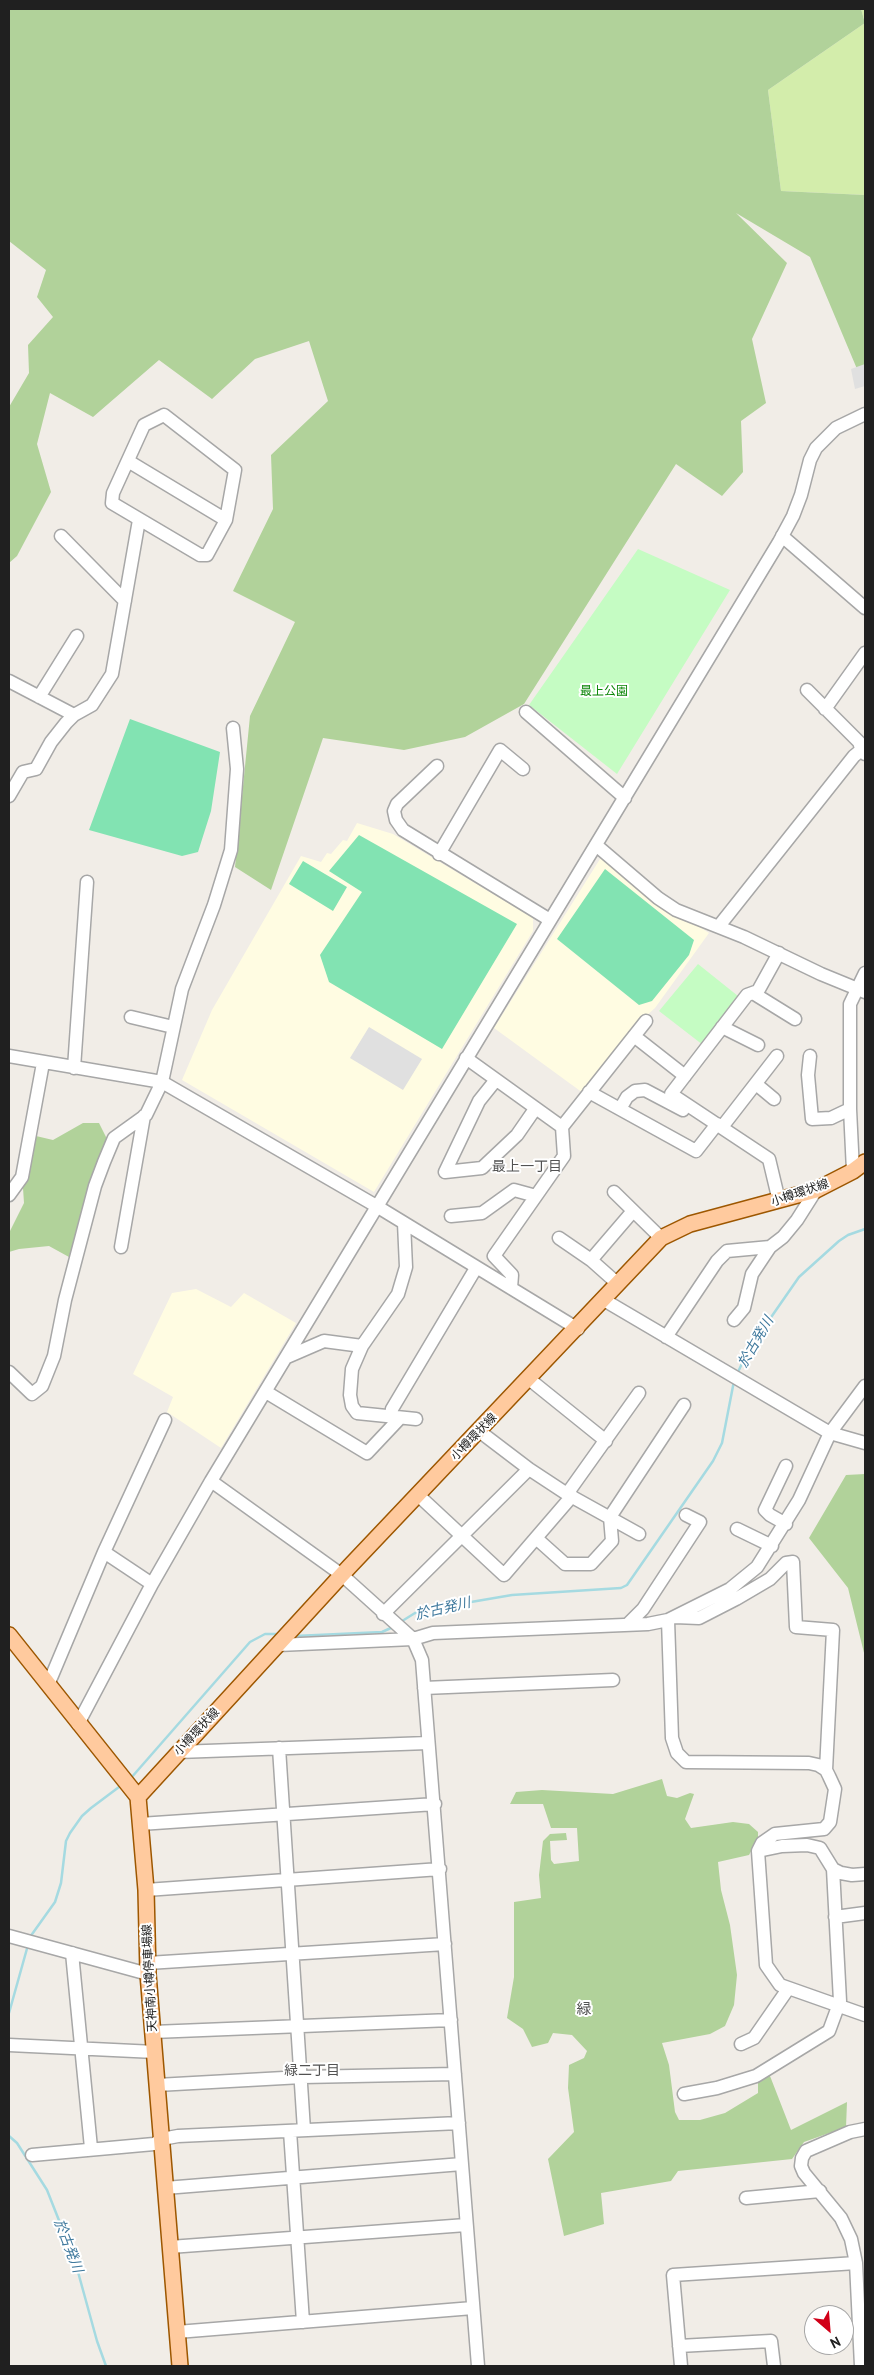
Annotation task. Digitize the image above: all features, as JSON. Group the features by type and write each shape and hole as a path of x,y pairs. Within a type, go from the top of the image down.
{"main road":[{"name":"小樽環状線","path":"134,1793 178,1752 342,1575 578,1329 661,1238 690,1224 816,1190 859,1166"},
{"path":"9,1635 134,1793"},
{"name":"天神南小樽停車場線","path":"134,1793 140,1824 146,1890 148,1968 180,2366"}],"street":[{"path":"78,1724 152,1584 211,1481 782,536 801,495 810,460 816,448 836,428 865,414"},
{"path":"164,415 235,470 226,520 207,555 200,555 112,502 113,493 128,461 144,425 164,415"},
{"path":"128,461 226,520"},
{"path":"9,796 23,772 36,769 51,742 74,715 92,705 112,674 139,520"},
{"path":"61,536 125,601"},
{"path":"782,536 865,608"},
{"path":"39,697 77,636"},
{"path":"825,708 865,653"},
{"path":"9,681 74,715"},
{"path":"719,926 854,756 864,751 859,742 807,690"},
{"path":"526,712 625,798"},
{"path":"121,1247 144,1116 162,1082 182,989 214,905 231,850 237,769 233,728"},
{"path":"440,854 500,750 523,768"},
{"path":"437,766 397,804 394,811 396,820 403,830 550,920"},
{"path":"596,845 658,898 676,910 719,926 861,990"},
{"path":"74,1068 87,882"},
{"path":"779,953 758,991 747,995 671,1094 769,1159 779,1201"},
{"path":"859,1166 850,1109 850,1004 861,990 865,973"},
{"path":"753,993 795,1018"},
{"path":"131,1017 173,1027"},
{"path":"511,1288 512,1275 494,1256 564,1156 562,1127 646,1021"},
{"path":"722,1027 758,1045"},
{"path":"634,1036 685,1076"},
{"path":"9,1056 162,1082 378,1207 578,1329"},
{"path":"589,1092 696,1151 720,1126 778,1056"},
{"path":"810,1056 808,1075 812,1118 831,1118 850,1109"},
{"path":"466,1058 495,1081 562,1127"},
{"path":"9,1195 22,1177 43,1063"},
{"path":"495,1081 479,1101 445,1172 482,1168 517,1135 536,1109"},
{"path":"756,1084 774,1099"},
{"path":"620,1110 627,1097 635,1090 645,1090 686,1112 690,1106"},
{"path":"9,1372 32,1394 42,1386 54,1356 65,1300 95,1186 104,1162 114,1138 144,1116"},
{"path":"451,1216 482,1213 514,1190 536,1196"},
{"path":"734,1320 744,1308 752,1274 770,1247 783,1237 797,1220 816,1190"},
{"path":"614,1192 661,1238"},
{"path":"591,1260 633,1210"},
{"path":"404,1223 406,1267 398,1294 362,1346 352,1369 350,1395 352,1406 357,1413 416,1419"},
{"path":"559,1238 591,1260 618,1284"},
{"path":"666,1337 717,1260 727,1251 770,1247"},
{"path":"395,1417 392,1409 476,1268"},
{"path":"604,1300 830,1433 865,1443"},
{"path":"287,1357 324,1341 362,1346"},
{"path":"529,1379 606,1441"},
{"path":"285,1638 409,1636 433,1633 648,1624 670,1618 730,1589 757,1567 786,1524 814,1473 830,1433 865,1386"},
{"path":"266,1392 368,1453 395,1417"},
{"path":"418,1495 504,1575 536,1538 569,1495 639,1393"},
{"path":"536,1538 565,1564 590,1564 612,1541 610,1517 684,1405"},
{"path":"48,1685 104,1552 165,1420"},
{"path":"479,1431 528,1469 569,1495 639,1534"},
{"path":"786,1466 765,1510 786,1524"},
{"path":"383,1614 528,1469"},
{"path":"211,1481 342,1575 409,1636 422,1660 435,1804 478,2366"},
{"path":"627,1625 643,1609 700,1522 686,1514"},
{"path":"737,1529 772,1546"},
{"path":"104,1552 152,1584"},
{"path":"670,1618 699,1618 750,1591 770,1579 786,1564 793,1562 796,1627 833,1630 826,1770 835,1789 830,1822 824,1829 774,1834 762,1843 758,1851 766,1965 780,1985 865,2016"},
{"path":"670,1618 672,1738 677,1753 686,1762 809,1763 818,1765 826,1770"},
{"path":"424,1688 613,1680"},
{"path":"178,1752 428,1743"},
{"path":"279,1748 286,1881 302,2077 304,2130"},
{"path":"140,1824 435,1804"},
{"path":"684,2094 717,2088 756,2076 829,2031 839,2007 833,1869 820,1848 807,1845 782,1846 758,1851"},
{"path":"146,1890 440,1869"},
{"path":"833,1869 852,1875 865,1874"},
{"path":"835,1917 865,1914"},
{"path":"9,1936 148,1968 291,1952 445,1944"},
{"path":"72,1952 92,2148"},
{"path":"741,2044 754,2038 788,1988"},
{"path":"153,2032 451,2020"},
{"path":"9,2045 155,2052"},
{"path":"157,2085 302,2077 455,2074"},
{"path":"32,2155 92,2148 154,2144 162,2139 178,2136 459,2123"},
{"path":"861,2366 856,2263 852,2238 820,2191 804,2173 802,2158 806,2151 850,2132 865,2129"},
{"path":"290,2131 304,2322"},
{"path":"166,2188 462,2164"},
{"path":"746,2198 820,2191"},
{"path":"170,2247 466,2225"},
{"path":"680,2366 673,2275 856,2263"},
{"path":"177,2332 473,2308"},
{"path":"679,2346 771,2341 774,2366"}],"shaded area":[{"path":"865,364 865,386 855,389 851,369"},
{"path":"357,823 393,834 533,918 533,931 374,1192 182,1080 212,1010 301,856 321,862 327,853 331,854 343,840 347,841"},
{"path":"600,859 607,860 679,919 682,916 709,933 655,1008 638,1023 583,1093 494,1028"},
{"path":"369,1027 422,1059 403,1090 350,1058"},
{"path":"196,1289 231,1307 244,1293 296,1323 221,1448 167,1412 173,1397 133,1374 172,1293"}],"green space":[{"path":"9,9 861,9 865,23 768,90 781,191 865,195 865,388 810,257 736,213 787,263 752,339 766,403 741,421 743,472 722,496 676,464 524,704 465,737 404,750 323,738 271,890 235,867 250,716 295,622 233,591 273,509 271,455 328,401 309,341 255,359 212,399 159,360 93,417 50,393 37,444 51,492 17,556 9,563 9,407 29,373 28,345 53,317 37,297 46,270 9,241"},
{"path":"861,9 865,9 865,23"},
{"path":"865,23 865,195 781,191 768,90"},
{"name":"最上公園","path":"638,549 730,590 617,774 529,705"},
{"path":"130,719 220,752 211,811 198,852 182,856 89,830"},
{"path":"359,835 517,924 442,1049 329,982 320,955 362,892 329,871"},
{"path":"303,861 347,887 333,911 289,884"},
{"path":"605,869 694,940 689,955 652,1001 639,1005 557,939"},
{"path":"698,964 738,996 703,1045 659,1011"},
{"path":"83,1123 99,1123 107,1139 97,1164 69,1257 49,1246 9,1252 9,1233 24,1203 23,1188 36,1136 53,1140"},
{"path":"865,1474 865,1657 848,1588 809,1538 846,1475"},
{"path":"662,1779 667,1796 677,1798 690,1793 694,1794 685,1819 691,1828 733,1822 749,1824 758,1832 758,1838 749,1855 718,1862 721,1890 730,1925 737,1975 734,2005 725,2026 710,2034 662,2043 669,2065 675,2112 679,2120 700,2120 725,2113 758,2093 758,2081 763,2076 770,2076 791,2130 847,2102 846,2127 804,2142 792,2159 678,2171 671,2181 601,2193 604,2224 564,2236 548,2159 574,2132 568,2088 569,2065 584,2058 587,2051 572,2035 553,2033 548,2043 532,2047 523,2029 507,2018 514,1977 514,1902 541,1898 539,1875 543,1841 550,1834 566,1833 567,1840 550,1841 551,1860 554,1864 579,1861 577,1828 551,1828 543,1804 510,1804 516,1792 542,1790 613,1794"}],"waterway":[{"name":"於古発川","path":"737,1374 749,1349 799,1277 839,1241 848,1235 865,1229"},
{"name":"於古発川","path":"399,1623 415,1613 430,1609 512,1595 621,1588 627,1585 713,1461 722,1443 734,1381"},
{"name":"於古発川","path":"295,1636 382,1632 393,1627"},
{"name":"於古発川","path":"131,1778 250,1642 265,1634 279,1634"},
{"name":"於古発川","path":"30,1937 55,1902 61,1883 66,1841 70,1833 82,1816 123,1784"},
{"name":"於古発川","path":"9,2013 28,1945"},
{"name":"於古発川","path":"9,2136 17,2143 47,2190 75,2261 97,2341 106,2366"}],"district":[{"name":"最上一丁目","path":"527,1167"},
{"name":"緑","path":"584,2010"},
{"name":"緑二丁目","path":"312,2071"}]}
